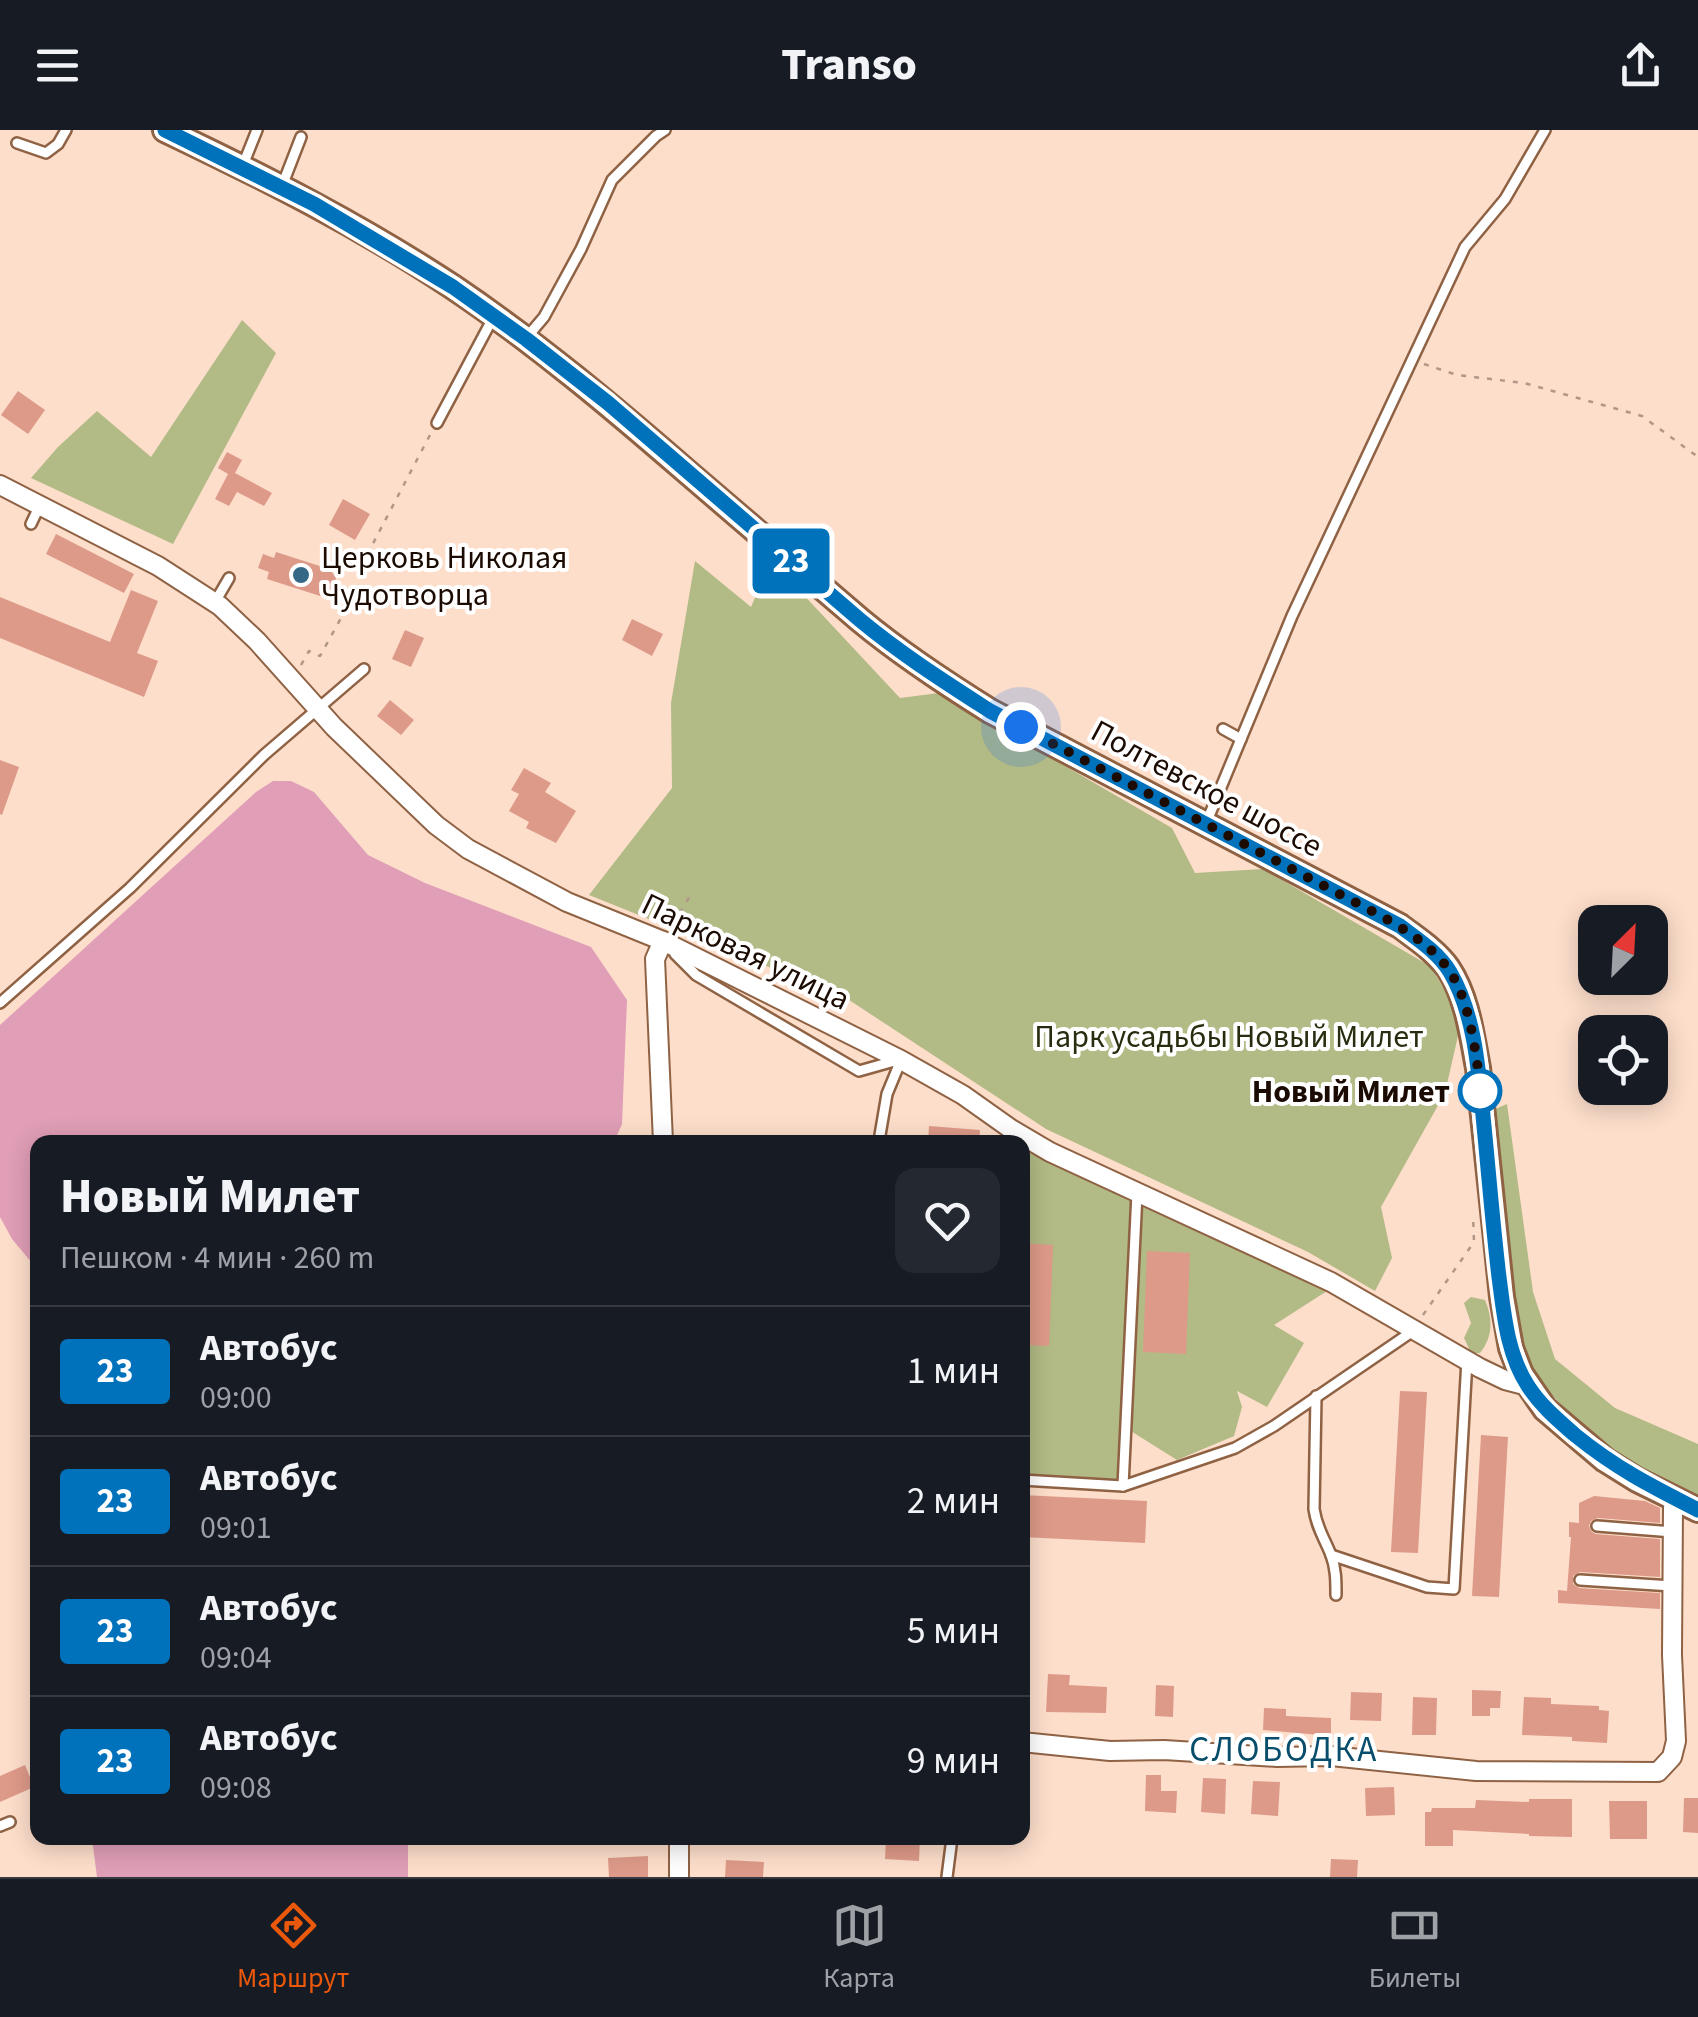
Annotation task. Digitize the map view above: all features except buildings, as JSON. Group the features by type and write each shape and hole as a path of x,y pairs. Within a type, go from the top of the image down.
{"street":[{"name":"Полтевское шоссе","path":"165,130 281,187 453,287 608,403 894,648 990,711 1400,926 1427,946 1449,969 1461,996 1478,1068 1507,1330 1528,1386 1545,1409 1605,1460 1688,1504"},
{"name":"Парковая улица","path":"0,484 158,566 215,602 238,621 318,710 458,842 557,897 662,941 901,1060 963,1095 1021,1135"},
{"path":"662,941 654,958 663,1135"},
{"name":"Парковая улица","path":"1030,1140 1331,1282 1494,1375 1528,1386"},
{"path":"1030,1743 1110,1751 1331,1756 1476,1771 1658,1772 1672,1757 1676,1741 1673,1508 1688,1504"},
{"path":"678,1845 679,1877"}],"lane":[{"path":"16,142 46,153 58,144 66,130"},
{"path":"242,167 256,130"},
{"path":"526,339 544,317 581,250 612,180 665,130"},
{"path":"1206,824 1292,616 1465,248 1505,200 1545,130"},
{"path":"281,187 301,137"},
{"path":"436,423 494,316"},
{"path":"31,524 40,505"},
{"path":"215,602 230,578"},
{"path":"0,1003 130,888 264,755 364,668"},
{"path":"1222,729 1241,740"},
{"path":"662,941 696,975 859,1071 901,1060"},
{"path":"880,1135 887,1094 901,1060"},
{"path":"1123,1486 1136,1193"},
{"path":"1030,1480 1123,1486 1235,1448 1274,1426 1415,1329"},
{"path":"1332,1555 1427,1587 1454,1589 1466,1360"},
{"path":"1316,1396 1314,1509 1316,1528 1332,1555 1336,1595"},
{"path":"1597,1526 1673,1532"},
{"path":"1580,1580 1672,1586"},
{"path":"947,1877 951,1845"}],"path":[{"path":"1411,360 1457,375 1524,383 1642,416 1698,456"},
{"path":"292,681 309,651 320,656 371,564 368,553 436,423"},
{"path":"662,941 693,891"},
{"path":"1415,1329 1474,1242"}],"green space":[{"path":"242,320 276,353 173,544 31,478 97,411 151,457"},
{"name":"Парк усадьбы Новый Милет","path":"771,560 900,698 939,693 1172,828 1195,873 1263,869 1430,966 1462,1018 1445,1093 1381,1207 1392,1258 1375,1291 1308,1252 1046,1129 846,998 589,895 672,788 671,703 695,561 751,607"},
{"path":"1507,1104 1533,1292 1555,1359 1615,1408 1698,1444 1698,1499 1633,1465 1589,1433 1536,1379 1517,1332 1493,1110"},
{"path":"1030,1149 1128,1200 1327,1291 1274,1325 1304,1343 1267,1407 1237,1391 1242,1407 1234,1436 1177,1460 1126,1428 1123,1486 1030,1480"},
{"path":"1471,1297 1485,1300 1489,1314 1489,1334 1480,1353 1471,1353 1464,1338 1471,1323 1464,1303"}],"shaded area":[{"path":"273,781 291,781 314,792 368,855 425,883 591,947 627,1000 622,1124 617,1135 30,1135 30,1261 0,1217 0,1025 256,792"},
{"path":"93,1845 408,1845 408,1877 97,1877"}],"bus line":[{"name":"23","path":"165,130 314,204 453,287 608,403 860,620 941,680 990,711 1400,926 1427,946 1449,969 1470,1029 1478,1068 1502,1298 1511,1348 1521,1374 1545,1409 1605,1460 1698,1510"}],"place":[{"name":"Церковь Николая Чудотворца","path":"301,575"},
{"name":"Новый Милет","path":"1480,1091"}],"district":[{"name":"СЛОБОДКА","path":"1284,1749"}],"route":[{"path":"1021,727 1400,926 1427,946 1449,969 1461,996 1482,1103 1480,1091"}]}
